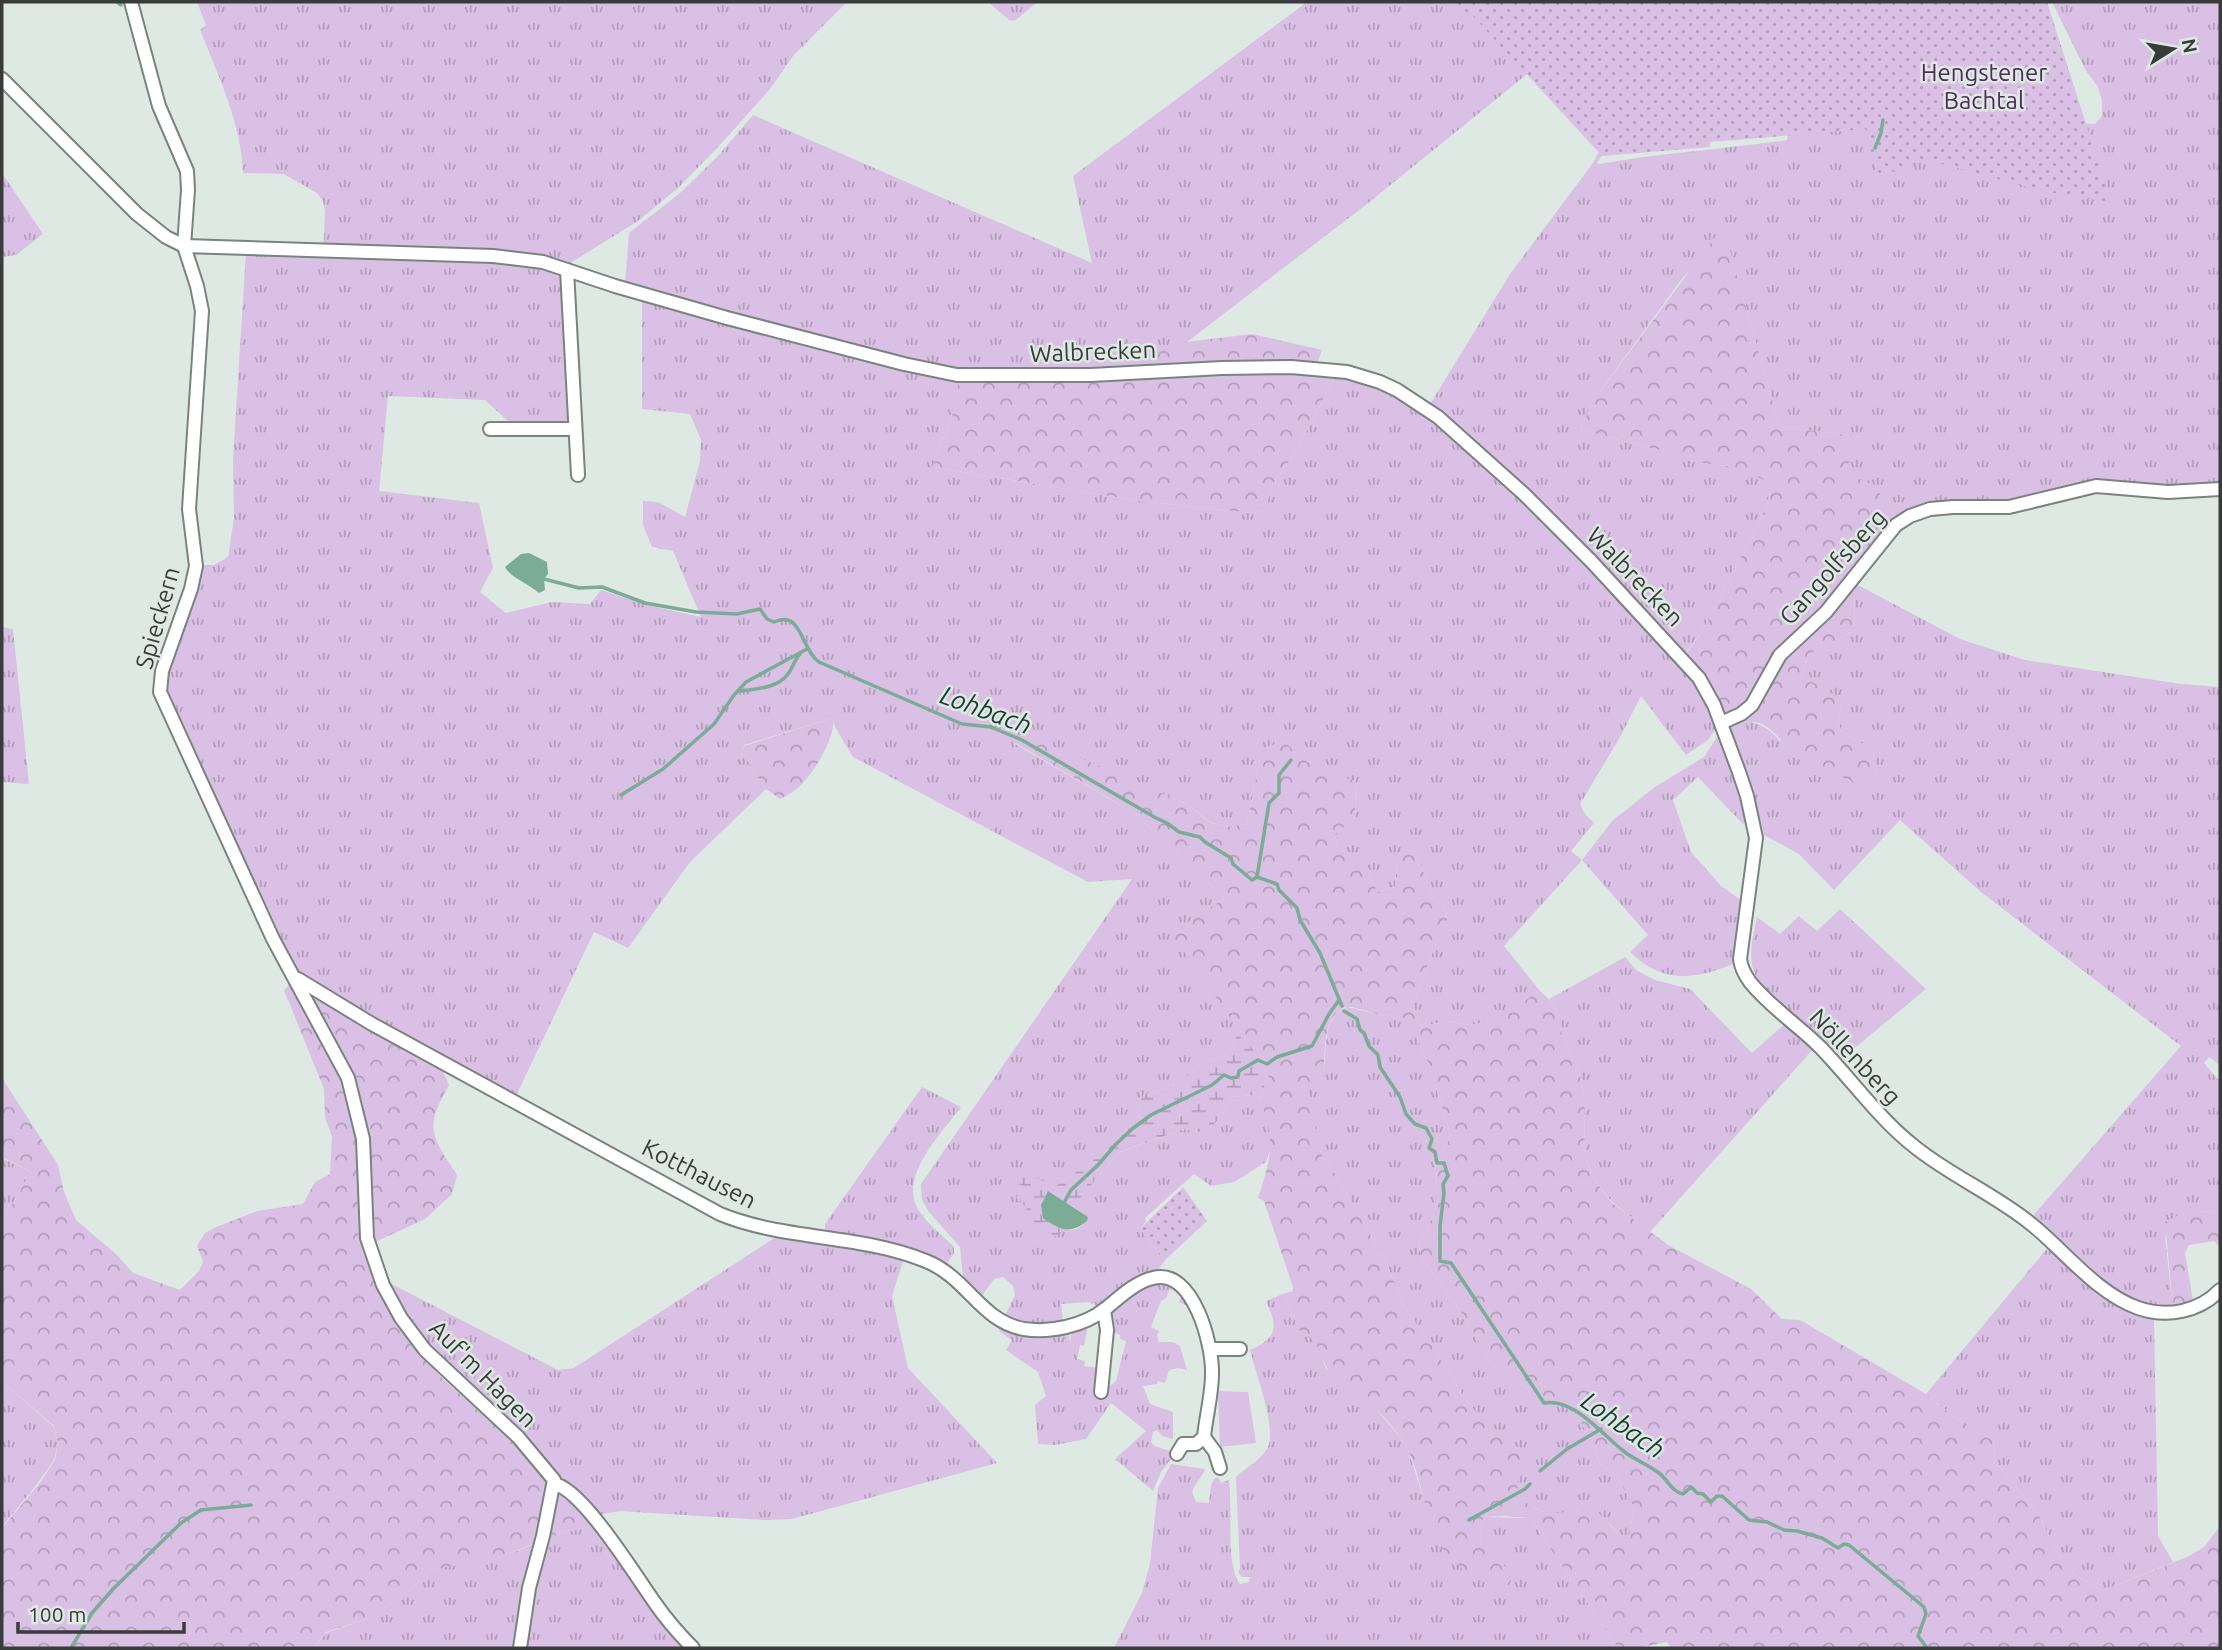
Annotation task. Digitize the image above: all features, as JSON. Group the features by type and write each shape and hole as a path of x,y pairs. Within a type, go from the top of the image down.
{"street":[{"name":"Spieckern","path":"131,2 159,106 187,171 184,246 202,311 189,509 196,566 191,589 162,671 160,692 292,975"},
{"path":"2,79 144,221 184,246"},
{"name":"Walbrecken","path":"184,246 493,256 537,261 687,307 904,364 957,375 1091,375 1282,367 1337,371 1380,382 1411,398 1438,417 1494,466 1591,561 1683,658"},
{"path":"567,270 578,475"},
{"path":"491,429 575,429"},
{"name":"Gangolfsberg","path":"1721,723 1741,714 1752,705 1780,656 1826,612 1896,525 1910,516 1939,508 1997,508 2020,505 2096,486 2168,492 2220,489"},
{"name":"Nöllenberg","path":"1683,658 1703,685 1721,723 1748,796 1756,838 1740,959 1742,970 1752,984 1818,1045 1904,1138 1949,1172 2023,1217 2122,1300 2148,1311 2169,1313 2210,1301 2220,1290"},
{"name":"Kotthausen","path":"292,975 372,1024 720,1214 753,1226 883,1248 926,1261 960,1281 993,1316 1018,1328 1058,1328 1088,1320 1146,1280 1168,1277 1180,1284 1190,1296 1210,1349 1212,1378 1203,1437"},
{"name":"Auf'm Hagen","path":"292,975 342,1063 355,1099 365,1160 367,1238 387,1292 408,1328 425,1350 518,1437 553,1478 554,1484 571,1493 598,1522 655,1603 694,1648"},
{"path":"1101,1392 1107,1330 1104,1310"},
{"path":"1210,1349 1240,1349"},
{"path":"1177,1454 1183,1444 1196,1444 1203,1437 1215,1452 1220,1468"},
{"path":"520,1648 529,1588 554,1484"}],"green space":[{"path":"197,2 847,2 793,56 770,89 678,188 638,221 572,262 567,270 575,429 524,430 511,424 485,400 388,396 379,491 479,503 493,568 480,592 506,613 552,602 590,604 601,590 647,605 701,617 673,551 652,547 643,525 643,501 658,502 685,517 700,461 701,440 690,414 642,409 642,294 625,284 629,233 680,193 717,157 753,115 1092,263 1073,176 1307,2 1470,2 1477,10 1515,35 1538,39 1554,52 1593,26 1620,2 1732,2 1710,29 1648,90 1613,138 1597,163 1599,164 1787,140 1793,102 1796,43 1810,38 1808,21 1801,2 1865,2 1865,40 1869,44 1872,2 1912,2 1894,47 1891,70 1895,140 1909,140 1922,125 1992,150 2006,147 2059,122 2095,124 2102,116 2098,87 2086,71 2052,2 2220,2 2220,492 2075,492 2029,507 1988,512 1933,512 1898,528 1892,511 1871,482 1838,476 1863,437 1780,427 1723,227 1593,401 1580,430 1688,460 1727,466 1765,479 1770,492 1766,508 1702,632 1681,659 1712,703 1720,723 1708,740 1686,755 1641,696 1580,804 1594,823 1571,851 1582,860 1504,946 1540,991 1494,1021 1470,1025 1447,1021 1421,1027 1412,1008 1433,951 1448,922 1443,905 1434,900 1418,858 1406,853 1397,863 1395,887 1378,892 1369,876 1365,857 1338,850 1335,834 1355,818 1356,781 1319,773 1284,742 1266,747 1258,768 1247,824 1221,826 1203,817 1189,805 1015,731 1015,744 1134,813 1225,898 1172,933 1239,1029 1229,1054 1200,1065 1169,1088 1144,1094 1138,1105 1140,1115 1104,1153 1046,1193 1041,1205 1043,1217 1067,1230 1078,1228 1088,1217 1073,1207 1116,1155 1184,1129 1205,1133 1218,1120 1232,1097 1254,1095 1260,1098 1268,1119 1272,1144 1266,1162 1234,1182 1211,1186 1194,1174 1145,1218 1146,1221 1140,1229 1165,1260 1156,1273 1140,1280 1097,1310 1094,1303 1092,1305 1089,1302 1061,1304 1063,1321 1048,1324 1020,1322 1005,1316 1015,1295 1013,1286 1003,1277 994,1279 981,1297 963,1277 960,1247 929,1212 922,1200 921,1184 1132,879 1088,882 853,757 835,727 833,718 744,745 741,754 766,789 690,862 628,948 594,932 514,1100 452,1062 331,997 295,968 266,915 169,705 166,686 172,651 193,600 199,565 214,565 228,557 234,518 233,459 246,252 323,255 325,211 323,201 317,193 284,174 243,173 234,118 200,30 206,25","holes":["1553,53 1613,124 1593,163 1510,274 1427,409 1385,387 1335,377 1294,455 1273,483 1265,510 1253,513 1140,501 932,467 952,416 961,375 1058,380 1128,375 1144,352 1191,342 1187,342 1367,204"]},
{"path":"988,2 1038,2 1014,21 1009,20"},
{"name":"Hengstener Bachtal","path":"1446,2 2047,2 2111,202 2042,191 1927,160 1881,176 1869,156 1866,129 1710,142 1710,147 1602,156 1473,16"},
{"path":"2,173 43,234 16,255 2,257"},
{"path":"1723,226 1780,427 1864,437 1854,456 1838,476 1871,481 1892,511 1896,525 1854,583 1855,630 1809,654 1800,675 1833,694 1841,708 1838,721 1841,731 1873,750 1876,775 1865,786 1804,759 1759,723 1721,723 1683,658 1702,632 1766,508 1770,492 1765,480 1727,466 1689,461 1659,450 1580,430 1593,401"},
{"path":"1252,334 1322,350 1313,373 1335,377 1294,455 1273,483 1265,510 1253,513 1140,501 932,467 952,416 960,374 1127,375 1144,352 1186,342"},
{"path":"1854,583 1960,639 2025,660 2181,684 2220,687 2220,1065 2209,1057 2204,1063 2220,1082 2220,1213 2198,1211 2165,1237 2173,1309 2138,1303 2106,1284 2031,1218 2181,1046 1981,892 1900,820 1834,890 1799,854 1764,835 1748,782 1726,730 1733,725 1747,722 1761,725 1779,740 1876,775 1873,750 1841,731 1838,721 1841,708 1800,675 1809,654 1855,630"},
{"path":"2,627 13,629 29,784 2,782"},
{"path":"833,718 827,746 815,767 792,793 780,799 766,789 741,754 744,746"},
{"path":"1015,730 1189,805 1209,821 1221,826 1247,824 1265,747 1284,742 1319,772 1356,781 1355,818 1335,834 1338,849 1366,857 1369,876 1378,892 1395,887 1397,863 1406,852 1418,858 1434,900 1443,905 1448,923 1433,951 1412,1008 1421,1027 1447,1021 1470,1025 1493,1021 1540,991 1554,1004 1562,1035 1579,1069 1584,1098 1585,1157 1594,1179 1611,1202 1668,1245 1751,1289 1782,1319 1800,1320 1926,1394 1952,1415 1993,1440 1995,1461 2038,1513 2056,1551 2075,1575 2102,1591 2187,1557 2204,1547 2220,1526 2220,1648 1671,1648 1667,1642 1636,1648 1618,1648 1530,1518 1483,1517 1480,1540 1513,1575 1509,1585 1489,1582 1458,1566 1435,1534 1417,1474 1400,1437 1379,1412 1333,1377 1312,1339 1300,1331 1283,1294 1293,1291 1293,1287 1264,1201 1258,1198 1270,1148 1268,1126 1260,1098 1269,1074 1171,933 1225,898 1134,813 1015,743","holes":["1345,1007 1381,1015 1408,1018 1429,1065 1451,1137 1435,1161 1436,1204 1430,1222 1418,1242 1422,1258 1466,1319 1492,1364 1512,1379 1575,1413 1590,1437 1600,1464 1617,1477 1634,1507 1628,1544 1594,1508 1544,1512 1518,1495 1517,1481 1526,1464 1523,1452 1467,1402 1404,1307 1387,1264 1321,1154 1311,1098 1307,1090 1317,1087 1321,1082 1327,1031 1331,1022"]},
{"path":"1719,734 1753,814 1743,824 1698,777 1673,800 1691,852 1721,886 1748,905 1742,956 1738,962 1709,972 1669,975 1643,963 1630,952 1648,935 1582,860 1613,820 1655,787 1704,757"},
{"path":"1840,909 1926,989 1839,1061 1762,986 1753,970 1751,953 1757,917 1780,934 1799,916 1817,931"},
{"path":"1625,957 1636,970 1655,980 1690,989 1752,1053 1788,1021 1815,1047 1650,1232 1611,1201 1594,1179 1585,1157 1584,1098 1579,1069 1562,1035 1554,1004 1549,999"},
{"path":"293,981 441,1067 449,1085 436,1112 434,1132 436,1141 457,1175 452,1194 425,1219 362,1248 397,1326 440,1376 588,1516 592,1527 547,1538 496,1559 431,1570 407,1592 369,1618 326,1632 314,1648 2,1648 2,1528 39,1484 55,1460 58,1443 54,1426 2,1381 2,1215 13,1203 31,1172 2,1157 2,1078 58,1165 64,1192 76,1220 117,1255 133,1273 180,1290 199,1271 203,1262 197,1246 205,1233 257,1211 303,1204 315,1182 330,1174 332,1136 325,1118 324,1089 284,990"},
{"path":"1347,1007 1381,1015 1408,1017 1429,1065 1451,1137 1435,1161 1436,1204 1430,1222 1418,1242 1422,1258 1466,1319 1492,1364 1512,1379 1575,1413 1590,1437 1600,1464 1617,1477 1634,1507 1628,1545 1610,1524 1577,1510 1561,1515 1545,1512 1528,1505 1517,1494 1523,1452 1479,1416 1467,1402 1404,1307 1387,1264 1321,1154 1306,1090 1316,1085 1322,1076 1329,1026 1336,1015"},
{"path":"1239,1029 1269,1074 1260,1098 1254,1095 1232,1097 1218,1120 1205,1133 1184,1129 1122,1151 1073,1207 1048,1191 1041,1205 1043,1218 1063,1231 1049,1238 1038,1235 1027,1210 1016,1197 1022,1192 1022,1185 1012,1183 1009,1177 1033,1175 1053,1188 1104,1153 1140,1115 1138,1105 1144,1094 1169,1088 1200,1065 1229,1054"},
{"path":"922,1087 961,1107 924,1156 914,1185 914,1199 920,1212 954,1247 954,1253 947,1264 912,1248 825,1232 825,1224"},
{"path":"2,1158 31,1172 13,1203 2,1215"},
{"path":"1183,1187 1207,1221 1165,1260 1140,1229"},
{"path":"2198,1211 2220,1213 2220,1247 2214,1241 2189,1245 2185,1253 2193,1301 2173,1309 2165,1222 2179,1215"},
{"path":"779,1235 904,1258 892,1296 908,1368 997,1463 792,1519 765,1520 620,1511 603,1514 598,1519 426,1350 382,1279 558,1370 574,1368"},
{"path":"2050,1245 2154,1317 2158,1536 2173,1562 2102,1591 2075,1575 2056,1551 2038,1513 1995,1461 1993,1440 1952,1415 1926,1394"},
{"path":"1159,1279 1181,1288 1194,1309 1179,1302 1182,1294 1170,1289 1166,1298 1161,1301 1151,1327 1159,1331 1159,1342 1173,1342 1180,1346 1187,1370 1169,1370 1165,1383 1158,1381 1157,1384 1143,1386 1150,1404 1173,1412 1173,1439 1162,1436 1157,1430 1153,1432 1151,1442 1154,1446 1170,1451 1172,1447 1177,1451 1161,1472 1153,1491 1115,1459 1146,1431 1111,1403 1086,1439 1055,1445 1038,1444 1035,1405 1046,1396 1038,1372 1006,1350 1012,1340 1000,1332 993,1319 1029,1330 1066,1329 1069,1332 1070,1344 1072,1328 1088,1325 1084,1346 1080,1345 1077,1359 1085,1361 1084,1366 1099,1368 1101,1379 1096,1395 1098,1396 1116,1381 1126,1341 1112,1332 1111,1307 1133,1291"},
{"path":"1283,1294 1300,1331 1308,1334 1320,1349 1325,1367 1344,1387 1375,1408 1400,1437 1408,1450 1430,1518 1512,1575 1480,1540 1483,1517 1530,1518 1618,1648 1114,1648 1142,1593 1150,1563 1158,1488 1171,1464 1205,1469 1192,1492 1196,1502 1209,1503 1211,1485 1215,1478 1219,1478 1221,1483 1229,1480 1231,1550 1235,1575 1240,1584 1249,1582 1250,1577 1242,1577 1238,1572 1236,1477 1262,1456 1270,1438 1268,1413 1250,1350 1266,1341 1273,1331 1274,1325 1266,1301"},
{"path":"2,1381 54,1427 58,1443 54,1460 2,1527"},
{"path":"1218,1391 1248,1392 1256,1443 1220,1447"},
{"path":"596,1523 691,1648 524,1648 526,1624 547,1538 592,1527"},
{"path":"537,1543 515,1648 314,1648 326,1633 369,1618 407,1592 431,1570 496,1559"}],"shaded area":[{"path":"529,553 547,562 545,590 539,593 505,567 521,554"},
{"path":"1048,1191 1088,1217 1087,1221 1075,1228 1065,1229 1043,1218 1041,1205"}],"waterway":[{"path":"117,2 121,5"},
{"path":"1875,148 1883,120"},
{"name":"Lohbach","path":"544,579 579,588 602,587 645,603 696,612 737,614 760,609 767,619 774,622 783,619 796,626 819,662 962,724 991,727 1022,740 1179,832 1200,837 1231,858 1233,864 1252,880 1257,877 1277,884 1279,890 1297,908 1300,920 1320,953 1342,1006"},
{"path":"621,795 663,769 714,724 746,682 807,649"},
{"path":"740,691 766,687 784,679 800,654"},
{"path":"1257,877 1269,803 1279,793 1279,775 1291,760"},
{"path":"1065,1201 1071,1190 1116,1144 1151,1115 1212,1085 1224,1075 1238,1077 1239,1071 1258,1060 1267,1064 1277,1057 1312,1046 1339,1000"},
{"name":"Lohbach","path":"1344,1011 1357,1019 1369,1046 1378,1055 1380,1067 1400,1097 1406,1114 1415,1124 1426,1128 1432,1139 1429,1148 1435,1152 1437,1163 1444,1163 1448,1176 1443,1184 1440,1261 1451,1263 1544,1403 1555,1403 1577,1412 1626,1453 1659,1473 1679,1493 1683,1494 1691,1487 1711,1502 1717,1496 1722,1496 1749,1520 1767,1522 1784,1530 1822,1538 1838,1548 1844,1544 1849,1545 1924,1607 1926,1614 1918,1636 1927,1648"},
{"path":"1540,1471 1567,1449 1601,1429"},
{"path":"1469,1520 1530,1484"},
{"path":"71,1648 92,1613 181,1523 201,1510 251,1505"}]}
